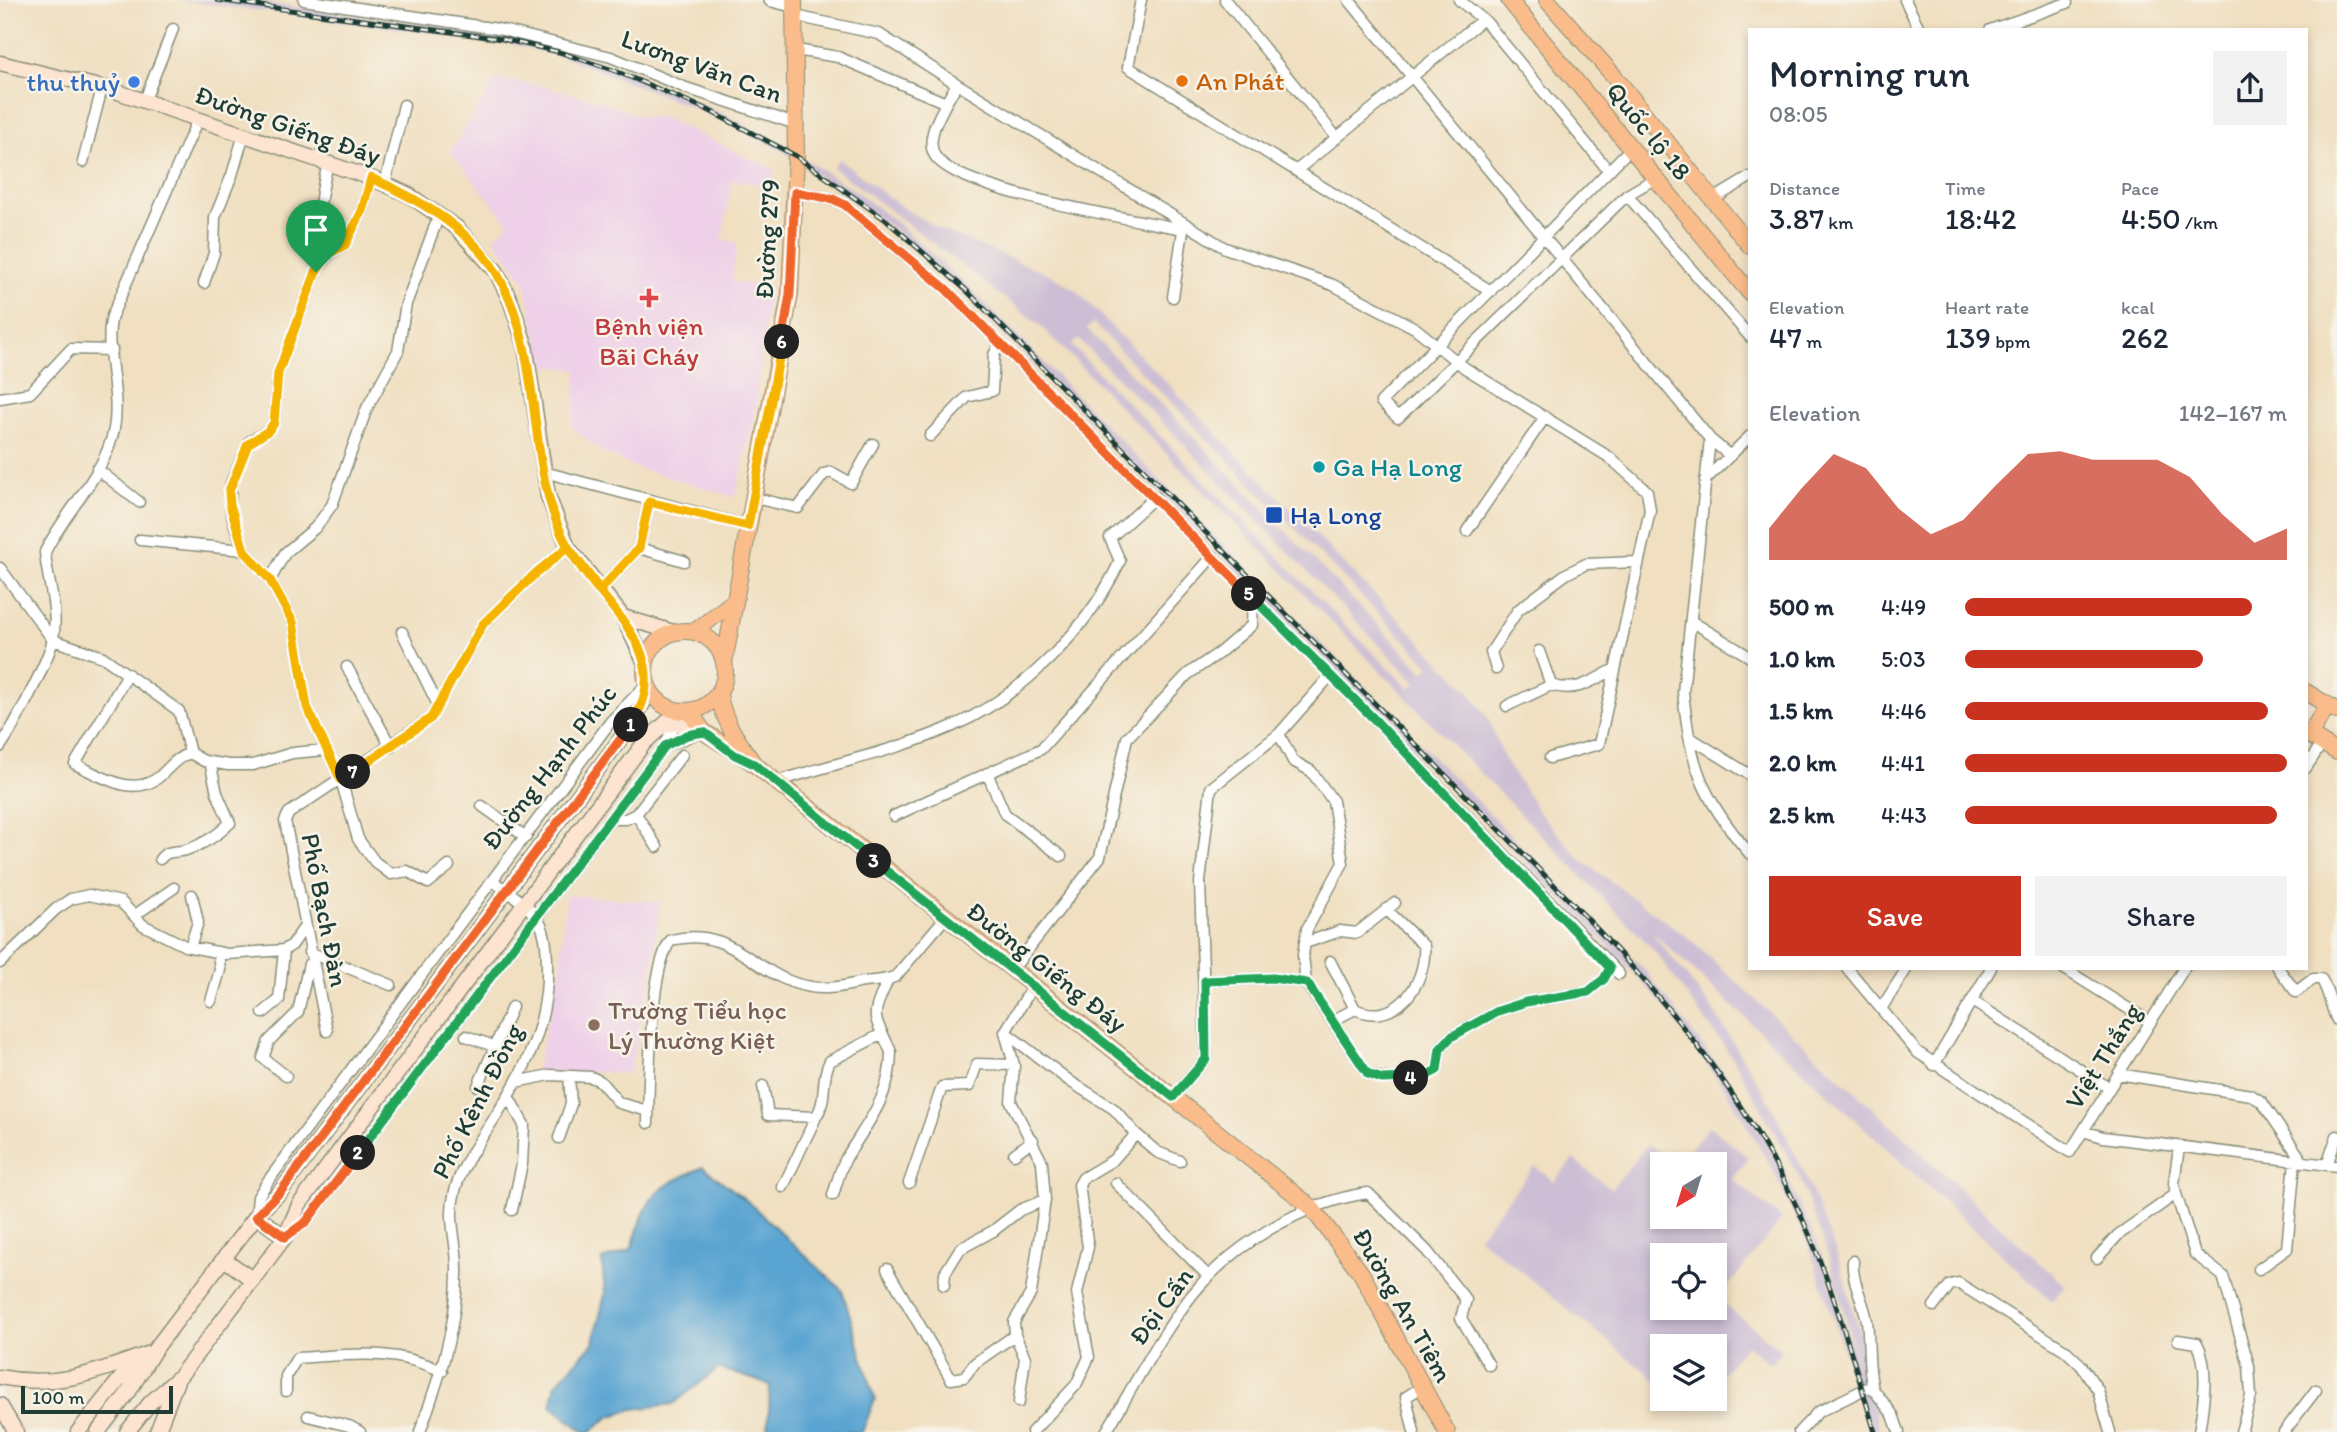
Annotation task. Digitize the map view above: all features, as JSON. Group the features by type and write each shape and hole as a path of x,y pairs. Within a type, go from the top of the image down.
{"main road":[{"name":"Quốc lộ 18","path":"1509,0 1572,73 1630,149 1748,291"},
{"name":"Quốc lộ 18","path":"1547,0 1614,76 1748,244"},
{"name":"Đường 279","path":"724,663 790,294 795,192 795,8"},
{"name":"Đường Giếng Đáy","path":"0,64 102,88 328,163 378,181 457,228 491,265 511,302 525,344 548,496 568,547 623,617 645,663"},
{"path":"1656,178 1679,160"},
{"path":"694,632 734,601"},
{"path":"127,1432 150,1403 180,1376 253,1280 285,1237 299,1205 656,728 710,702 719,693 723,683 724,663 713,643 694,632 673,632 623,617"},
{"path":"673,632 655,644 645,663 647,684 659,702 681,715"},
{"name":"Đường Hạnh Phúc","path":"98,1432 128,1393 153,1352 256,1216 290,1180 628,729 645,700 647,684"},
{"name":"Đường Giếng Đáy","path":"719,693 720,708 733,734 754,764"},
{"path":"2308,693 2332,708 2313,737 2337,752"},
{"name":"Đường Giếng Đáy","path":"681,715 735,755 754,764 1311,1207"},
{"name":"Đường An Tiêm","path":"1311,1207 1361,1273 1447,1432"},
{"path":"256,1216 285,1237"},
{"path":"224,1259 253,1280"},
{"path":"0,1377 38,1383 73,1379 153,1352"},
{"path":"78,1432 120,1379 153,1352"},
{"path":"157,1432 180,1376"},
{"path":"0,1405 16,1432"},
{"path":"148,1432 164,1410"}],"street":[{"name":"Lương Văn Can","path":"304,0 372,5 498,29 611,57 686,88 796,124"},
{"path":"770,0 879,34 1183,226 1225,248 1333,285 1415,328 1456,360 1609,457 1647,491 1650,510 1599,744 1550,758"},
{"path":"1141,0 1128,67 1491,290"},
{"path":"1225,0 1338,138"},
{"path":"1349,0 1710,439 1730,456"},
{"path":"1459,0 1482,20 1609,171"},
{"path":"1905,0 1919,28"},
{"path":"1996,28 2067,3"},
{"path":"1297,170 1482,20"},
{"path":"144,102 173,29"},
{"path":"796,50 838,57 946,103"},
{"path":"957,84 933,130 932,151 938,162 993,187 1032,199 1183,226"},
{"path":"83,162 102,88"},
{"path":"404,105 378,181 345,245 326,257 316,272 278,373 274,423 268,431 248,444 231,484 230,505 244,550 270,580 293,622 307,707 341,780 358,839 375,862 391,874 407,871 428,883 449,866"},
{"path":"0,747 19,714 53,640 53,598 46,552 97,469 108,446 115,421 117,394 112,350 112,316 198,119"},
{"path":"204,283 214,253 215,217 232,175 244,134"},
{"path":"1630,149 1381,402 1398,418 1627,195 1656,178"},
{"path":"326,257 321,252 319,217 328,163"},
{"path":"1712,200 1748,178"},
{"path":"795,192 833,199 845,205 946,289 1331,675 1614,971 1588,992 1526,1002 1498,1011 1451,1037 1440,1049 1437,1070 1422,1078 1382,1079 1368,1074 1307,983 1307,929 1343,863 1333,801 1311,771 1293,761 1279,734"},
{"path":"1627,195 1748,335"},
{"path":"270,580 285,553 315,528 332,505 367,408 398,351 406,304 439,215"},
{"path":"1173,297 1183,226"},
{"path":"930,436 967,397 992,391 995,355 1000,342"},
{"path":"0,398 30,393 71,349 112,350"},
{"path":"1467,531 1545,417"},
{"path":"1704,480 1748,438"},
{"path":"1710,439 1684,692 1689,737 1701,785 1722,821 1748,852"},
{"path":"755,498 798,508 824,474 831,472 851,483 873,444"},
{"path":"97,469 139,502"},
{"path":"544,472 649,502 748,526"},
{"path":"776,782 954,726 1024,681 1047,662 1095,608 1120,561 1110,538 1155,497"},
{"path":"600,590 639,548 649,502"},
{"path":"140,540 244,550"},
{"name":"Phố Bạch Đàn","path":"327,1031 285,821 289,813 431,718 483,624 536,573 568,547"},
{"path":"639,548 684,561"},
{"path":"894,816 1041,749 1213,556"},
{"path":"1496,669 1491,652 1518,610 1586,564 1638,562"},
{"path":"0,568 53,640 103,657 179,710 190,752 210,762 253,765 292,753 326,750"},
{"path":"1012,970 1100,857 1128,738 1188,674 1219,653 1252,625 1253,598"},
{"path":"1691,621 1748,656"},
{"path":"402,632 438,705"},
{"path":"1539,651 1551,685"},
{"path":"346,667 391,747"},
{"path":"1507,706 1551,685 1565,690 1578,688 1615,668"},
{"path":"128,674 75,765 117,783 136,787 153,781 190,752"},
{"path":"1173,1097 1206,1059 1200,882 1211,788 1279,734 1331,675"},
{"name":"Đường Hạnh Phúc","path":"256,1216 258,1197 268,1181 611,721 647,684"},
{"path":"285,1237 306,1222 665,746 681,715"},
{"path":"665,746 687,735 704,732"},
{"path":"1689,737 1748,774"},
{"path":"2308,759 2313,737"},
{"path":"611,819 626,819 636,814 682,755"},
{"path":"160,859 168,852 187,850 214,838 230,823 217,793 210,762"},
{"path":"987,773 1006,814 1061,856"},
{"path":"482,806 526,837"},
{"path":"636,814 657,847"},
{"path":"493,881 537,916"},
{"path":"135,915 149,902 174,888"},
{"path":"0,964 56,909 71,899 89,895 113,898 143,925 190,947 218,952 284,950 292,945 304,926"},
{"path":"190,947 198,922 192,895"},
{"path":"1305,943 1340,931 1357,933 1390,906 1424,946 1426,965 1410,995 1382,1015 1369,1016 1355,1009 1330,961"},
{"name":"Phố Kênh Đồng","path":"420,1432 453,1332 457,1266 450,1219 454,1192 468,1161 516,1082 538,1038 546,1002 547,934 537,916"},
{"path":"833,1195 845,1161 872,1121 886,1090 891,1052 880,1035 874,1009 888,980 911,962 945,918"},
{"path":"648,1123 657,975 665,949 671,940 702,936 721,940 765,969 807,987 888,980"},
{"path":"263,1013 279,1000 284,950"},
{"path":"211,1001 220,970 218,952"},
{"path":"286,1076 263,1058 269,1041 298,1012 310,955 391,985"},
{"path":"1849,970 1917,1052 1934,1065 1990,970"},
{"path":"1881,1009 1906,970"},
{"path":"2066,970 2150,1022"},
{"name":"Việt Thắng","path":"1934,1065 2070,1152 2183,970"},
{"path":"2280,970 2296,992 2314,979 2321,979 2327,988 2327,999 2337,1020"},
{"path":"1205,981 1273,978 1307,983"},
{"path":"1019,1402 1025,1358 1015,1335 1015,1314 1031,1293 1045,1200 1042,1162 1033,1140 1011,1102 1014,1065 1005,1032 1033,986"},
{"path":"1972,1001 2109,1088"},
{"path":"478,1086 512,1007"},
{"path":"1332,1021 1355,1009"},
{"path":"1005,1032 1071,1082 1114,1109 1136,1134 1157,1152 1180,1161"},
{"path":"783,1187 823,1106 825,1069 830,1061 880,1035"},
{"path":"467,1036 496,1047"},
{"path":"909,1184 943,1086 969,1086 977,1064 1014,1065"},
{"path":"2118,1074 2251,1095 2262,1102 2299,1162 2287,1249 2259,1269"},
{"path":"516,1082 550,1075 591,1077 600,1081 619,1103 648,1111"},
{"path":"559,1138 571,1104 569,1076"},
{"path":"763,1086 768,1115 816,1117"},
{"path":"508,1096 524,1125 522,1164 512,1210"},
{"name":"Việt Thắng","path":"2083,1132 2103,1137 2332,1166"},
{"path":"1032,1432 1076,1385 1089,1357 1077,1293 1088,1247 1079,1185 1083,1178 1113,1160 1136,1134"},
{"path":"2332,1166 2337,1136"},
{"path":"1014,1154 1033,1140"},
{"path":"2179,1147 2174,1183 2195,1254 2223,1276 2249,1366 2251,1396 2241,1432"},
{"path":"1116,1183 1209,1276"},
{"name":"Đội Cấn","path":"1106,1432 1184,1307 1209,1276 1289,1217 1311,1207 1368,1193 1427,1251 1466,1300 1461,1318 1489,1365"},
{"path":"2097,1258 2118,1235 2176,1194"},
{"path":"944,1285 945,1273 960,1249 993,1231 1020,1210 1045,1200"},
{"path":"1853,1261 1852,1271 1867,1323 1867,1368 1873,1389 1893,1415 1899,1432"},
{"path":"887,1269 951,1379 964,1377 975,1363 1015,1335"},
{"path":"1934,1306 1950,1285 1958,1283 2065,1350 2092,1378 2110,1432"},
{"path":"2178,1340 2197,1343 2201,1353 2203,1411 2199,1432"},
{"path":"286,1391 286,1376 297,1358 373,1353 422,1362 442,1371"},
{"path":"1414,1432 1406,1398 1422,1387"},
{"path":"1799,1432 1818,1412 1863,1390 1873,1389"},
{"path":"2284,1432 2316,1390"},
{"path":"308,1416 349,1426 360,1432"}],"shaded area":[{"path":"176,0 243,0 502,36 563,50 616,68 709,107 783,145 861,195 896,222 969,287 1647,973 1732,1084 1781,1165 1817,1243 1858,1362 1829,1257 1799,1176 1734,1060 1653,949 1040,325 833,167 839,159 903,208 941,230 1049,274 1076,290 1469,691 1488,718 1504,758 1538,811 1581,860 1689,938 2065,1286 2052,1301 1651,931 1713,1010 1768,1099 1804,1172 1837,1254 1862,1340 1879,1432 1871,1432 1809,1246 1773,1170 1727,1092 1664,1006 1623,961 964,293 890,227 781,150 705,112 559,55 502,42","holes":["1093,323 1430,666 1424,672 1087,329","1078,339 1167,427 1416,683 1409,688 1350,630 1081,355 1072,345"]},
{"name":"Bệnh viện Bãi Cháy","path":"496,79 537,85 597,100 645,118 661,116 774,170 773,187 732,180 722,240 737,243 732,282 769,286 754,419 735,497 631,466 598,449 572,427 577,370 542,365 525,282 494,238 509,223 450,152"},
{"name":"Trường Tiểu học Lý Thường Kiệt","path":"566,895 660,902 651,979 629,1073 536,1071 561,965"},
{"path":"1709,1126 1749,1158 1732,1179 1782,1219 1727,1288 1727,1243 1650,1243 1650,1320 1727,1320 1727,1306 1782,1351 1771,1365 1746,1345 1727,1368 1727,1334 1650,1334 1650,1375 1478,1237 1535,1166 1554,1182 1573,1159 1611,1189 1648,1144 1658,1152 1650,1152 1650,1229 1727,1229 1727,1152 1688,1152"}],"water":[{"path":"703,1167 745,1199 842,1290 875,1399 862,1432 768,1432 770,1385 719,1368 673,1404 633,1409 609,1417 590,1432 584,1432 551,1406 556,1384 594,1342 605,1293 602,1260 631,1250 643,1216 654,1196 672,1182"}],"railway":[{"path":"217,0 502,39 559,52 613,70 706,109 796,156 886,220 966,290 1573,904 1666,1006 1747,1116 1792,1197 1828,1283 1875,1432"}],"place":[{"name":"An Phát","path":"1182,81"},
{"name":"thu thuỷ","path":"134,82"},
{"name":"Bệnh viện Bãi Cháy","path":"649,298"},
{"name":"Ga Hạ Long","path":"1319,467"},
{"name":"Hạ Long","path":"1274,515"},
{"name":"Trường Tiểu học Lý Thường Kiệt","path":"594,1025"}],"route":[{"path":"316,272 278,373 274,396 274,423 268,431 248,444 229,491 230,505 244,550 270,580 293,622 307,707 341,780 431,718 470,643 483,624 536,573 568,547 600,590 639,548 649,502 748,526 790,294 795,192 833,199 845,205 946,289 1377,722 1610,968 1604,979 1588,992 1526,1002 1498,1011 1451,1037 1440,1049 1437,1070 1422,1078 1382,1079 1368,1074 1307,983 1273,978 1205,981 1206,1059 1173,1097 754,764 735,755 704,732 687,735 665,746 306,1222 285,1237 256,1216 269,1206 281,1191 628,729 645,700 647,684 645,663 623,617 600,590 568,547 548,496 525,344 511,302 496,271 457,228 409,195 371,178 362,211 345,245 328,254 316,272"}]}
